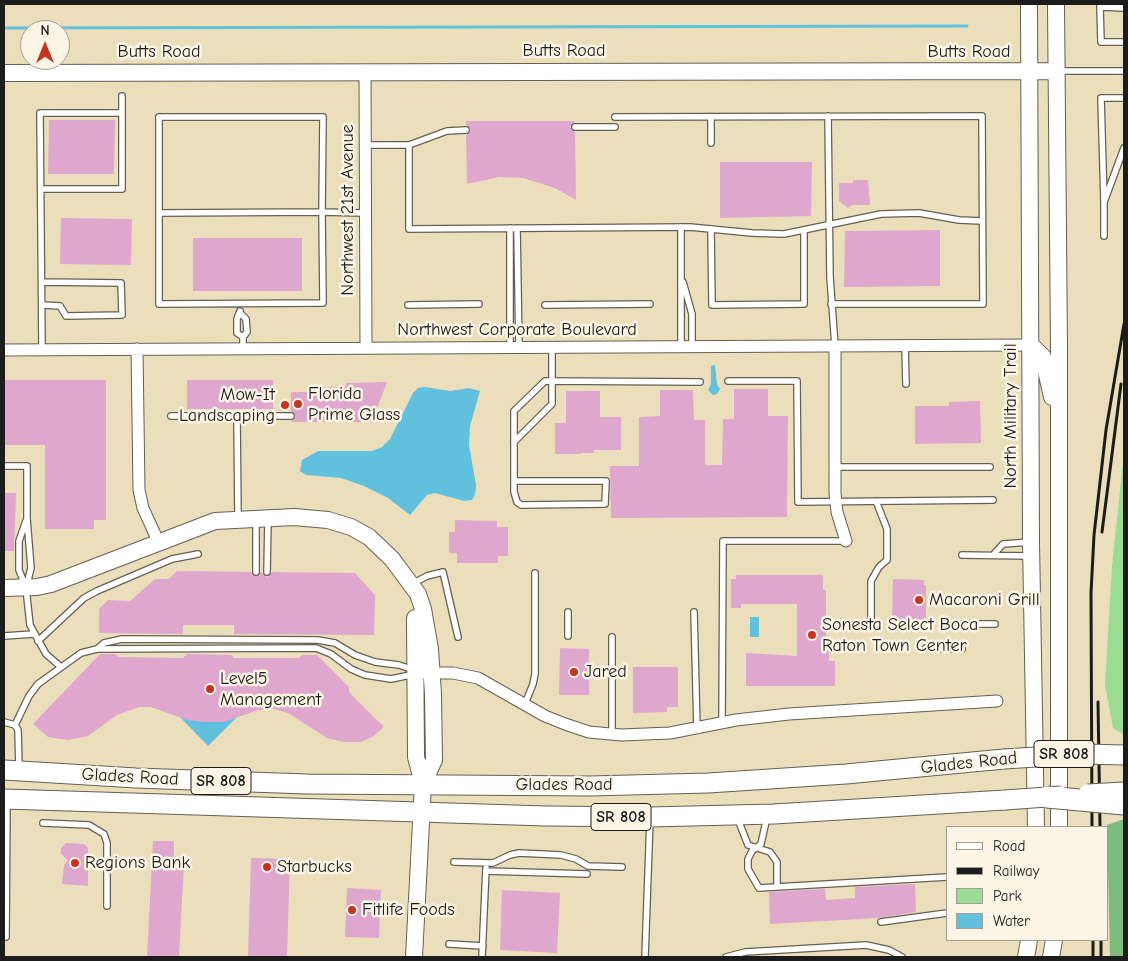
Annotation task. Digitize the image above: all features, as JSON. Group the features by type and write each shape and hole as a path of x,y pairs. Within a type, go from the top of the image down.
{"highway":[{"path":"1047,797 1124,804"}],"main road":[{"name":"Glades Road","path":"11,771 297,784 590,786 708,783 846,774 1004,759 1083,754 1124,755"},
{"name":"Glades Road","path":"5,799 650,817 768,814 1124,792"}],"street":[{"name":"North Military Trail","path":"1028,4 1031,549 1036,826"},
{"path":"1056,4 1059,826"},
{"name":"Northwest 21st Avenue","path":"365,71 366,348"},
{"name":"Butts Road","path":"4,73 1056,71"},
{"name":"Northwest Corporate Boulevard","path":"4,350 137,350 243,343 366,348 1030,345"},
{"path":"1030,345 1043,357 1059,431"},
{"path":"835,346 835,502 846,541"},
{"path":"137,350 139,490 143,508 158,541"},
{"path":"4,588 26,588 58,582 202,524 238,519 316,518 351,527 369,537 386,553 418,594 423,609 422,672 416,757 423,784 414,957"},
{"path":"422,672 468,675 485,680 525,704 565,724 612,734 654,734 697,729 722,722 789,714 997,701"},
{"path":"1026,957 1029,941"},
{"path":"1051,957 1054,941"}],"lane":[{"path":"1124,8 1100,6 1100,42 1124,42"},
{"name":"Butts Road","path":"1056,71 1124,71"},
{"path":"41,189 122,189 122,96"},
{"path":"1104,236 1102,98 1124,98"},
{"path":"42,350 40,114 122,113"},
{"path":"828,116 829,225 835,346"},
{"path":"615,117 982,116 983,304 832,304"},
{"path":"159,117 323,117 323,303 159,304 159,213 159,117"},
{"path":"712,117 712,143"},
{"path":"575,127 615,127"},
{"path":"366,145 409,145 446,131 466,130"},
{"path":"409,145 409,229 681,227 758,234 804,231 871,215 902,213 920,213 959,220 982,221"},
{"path":"1104,202 1124,148"},
{"path":"159,213 366,213"},
{"path":"681,227 681,277 687,347"},
{"path":"510,228 515,348"},
{"path":"515,348 516,228"},
{"path":"711,229 712,305 804,304 804,231"},
{"path":"681,277 692,314 687,347"},
{"path":"42,282 122,283 122,316 66,316 60,306 42,305"},
{"path":"408,305 479,304"},
{"path":"545,306 650,304"},
{"path":"240,305 241,314 246,319 247,332 243,343"},
{"path":"241,314 237,319 237,333 243,343"},
{"path":"905,345 906,384"},
{"path":"514,442 552,404 552,347"},
{"path":"514,481 606,481 605,504 521,505 517,502 514,492 514,481 514,442 514,411 545,381 700,382"},
{"path":"728,381 797,381 798,502 993,500"},
{"path":"171,416 291,416"},
{"path":"237,416 238,519"},
{"path":"4,466 27,466 27,519 31,568 26,588"},
{"path":"835,467 990,468"},
{"path":"871,624 871,581 878,567 887,560 888,529 876,501"},
{"path":"256,572 262,518"},
{"path":"262,518 267,572"},
{"path":"27,519 19,541 19,570 26,588 30,625 46,654 61,667"},
{"path":"722,722 723,542 846,541"},
{"path":"994,554 1003,544 1031,549"},
{"path":"962,555 994,554 1003,557 1031,549"},
{"path":"38,641 84,598 172,559 198,554"},
{"path":"410,585 427,576 443,572 458,637"},
{"path":"525,704 535,674 535,573"},
{"path":"568,612 568,636"},
{"path":"694,612 697,729"},
{"path":"962,624 995,624"},
{"path":"4,636 34,634"},
{"path":"612,637 612,734"},
{"path":"97,649 104,642 122,639 318,640 335,643 356,655 375,662 399,665 422,672"},
{"path":"11,771 20,739 15,725 33,689 80,653 97,649 316,648 330,654 351,669 365,675 391,679 422,672"},
{"path":"926,648 962,648"},
{"path":"4,722 15,725"},
{"path":"5,799 6,937"},
{"path":"768,814 759,846 748,859 748,869 759,888 946,877"},
{"path":"737,815 748,845 759,846 770,852 777,862 778,884"},
{"path":"645,957 650,817"},
{"path":"43,824 89,825 104,834 107,843 107,906"},
{"path":"454,862 493,863 519,853 561,855 572,857 588,866 622,868"},
{"path":"482,957 486,863"},
{"path":"486,871 587,874"},
{"path":"881,922 946,913"},
{"path":"449,944 483,946"},
{"path":"726,957 745,952 866,945 888,950 902,957"}],"green space":[{"path":"1124,453 1124,735 1113,728 1105,685 1112,566"},
{"path":"1124,819 1124,957 1110,957 1107,825"}],"water":[{"path":"715,365 717,384 720,389 717,394 713,395 708,390 711,384 711,366"},
{"path":"425,387 450,391 469,388 480,391 470,426 469,445 476,485 475,495 472,500 464,501 435,493 427,495 410,515 388,498 364,486 341,478 306,475 300,471 302,460 318,451 372,451 382,447 390,439 413,393 418,388"},
{"path":"750,617 759,617 759,637 750,637"},
{"path":"239,715 208,746 179,716"}],"building":[{"path":"49,120 115,120 114,174 48,174"},
{"path":"466,121 575,121 570,127 575,132 576,200 555,188 523,178 499,177 467,184 466,135 471,130 466,125"},
{"path":"720,162 812,162 811,216 720,218"},
{"path":"853,180 868,180 870,205 852,205 848,208 839,201 839,183 853,183"},
{"path":"61,218 132,219 131,265 60,264"},
{"path":"940,230 940,286 844,287 845,231"},
{"path":"193,238 302,238 302,291 193,291"},
{"path":"4,380 106,380 106,520 94,520 94,529 45,529 45,445 4,445"},
{"path":"187,380 273,380 273,409 187,409"},
{"path":"387,382 372,422 291,422 296,416 291,411 291,392 315,392 325,387 345,387 346,383"},
{"path":"734,389 768,389 768,416 788,416 787,517 611,518 610,466 639,466 639,417 660,416 660,390 693,390 694,420 705,420 705,465 722,465 723,419 734,419"},
{"path":"566,391 600,391 600,417 621,417 621,450 594,450 594,453 555,454 555,423 566,423"},
{"path":"980,401 981,443 915,444 915,406 949,406 949,402"},
{"path":"4,493 16,493 14,551 4,551"},
{"path":"455,520 497,521 497,527 508,527 508,556 498,556 498,563 457,563 457,553 449,553 449,532 455,532"},
{"path":"177,571 251,572 256,577 261,572 267,577 272,572 355,573 375,595 374,635 234,634 234,625 183,625 183,634 99,633 99,609 108,600 130,601 155,579 169,579"},
{"name":"Sonesta Select Boca Raton Town Center","path":"736,575 823,575 823,590 826,590 826,650 829,650 829,661 835,661 835,686 746,686 746,653 797,656 797,604 741,604 741,608 731,608 731,579 736,579"},
{"path":"893,579 924,580 924,585 926,585 926,620 892,619"},
{"name":"Jared","path":"560,648 589,649 589,695 559,695"},
{"path":"100,654 115,654 119,657 183,658 187,654 231,655 234,658 299,658 302,655 317,655 349,687 349,692 384,727 374,736 361,742 344,742 327,738 288,713 275,709 258,710 224,722 204,722 187,720 151,707 139,707 117,715 88,736 68,740 48,737 33,724"},
{"path":"633,667 678,667 678,707 667,707 667,712 633,713"},
{"path":"153,841 174,841 174,863 184,863 179,957 147,957"},
{"path":"66,843 84,844 88,848 88,886 62,884 64,865 68,860 61,854 61,848"},
{"path":"251,858 290,859 287,957 248,957"},
{"path":"915,884 916,912 879,918 770,924 769,892 825,889 826,900 855,898 855,887"},
{"path":"347,888 381,890 379,938 345,937"},
{"path":"502,890 560,893 557,953 500,950"}],"waterway":[{"path":"4,28 967,26"}],"railway":[{"path":"1092,826 1091,593 1094,535 1106,430 1124,324"},
{"path":"1102,532 1121,384"},
{"path":"1098,702 1100,826"},
{"path":"1093,941 1093,957"},
{"path":"1101,941 1101,957"}],"place":[{"name":"Florida Prime Glass","path":"298,404"},
{"name":"Mow-It Landscaping","path":"285,405"},
{"name":"Macaroni Grill","path":"919,600"},
{"name":"Sonesta Select Boca Raton Town Center","path":"812,635"},
{"name":"Jared","path":"574,672"},
{"name":"Level5 Management","path":"210,689"},
{"name":"Regions Bank","path":"75,863"},
{"name":"Starbucks","path":"267,867"},
{"name":"Fitlife Foods","path":"352,910"}]}
